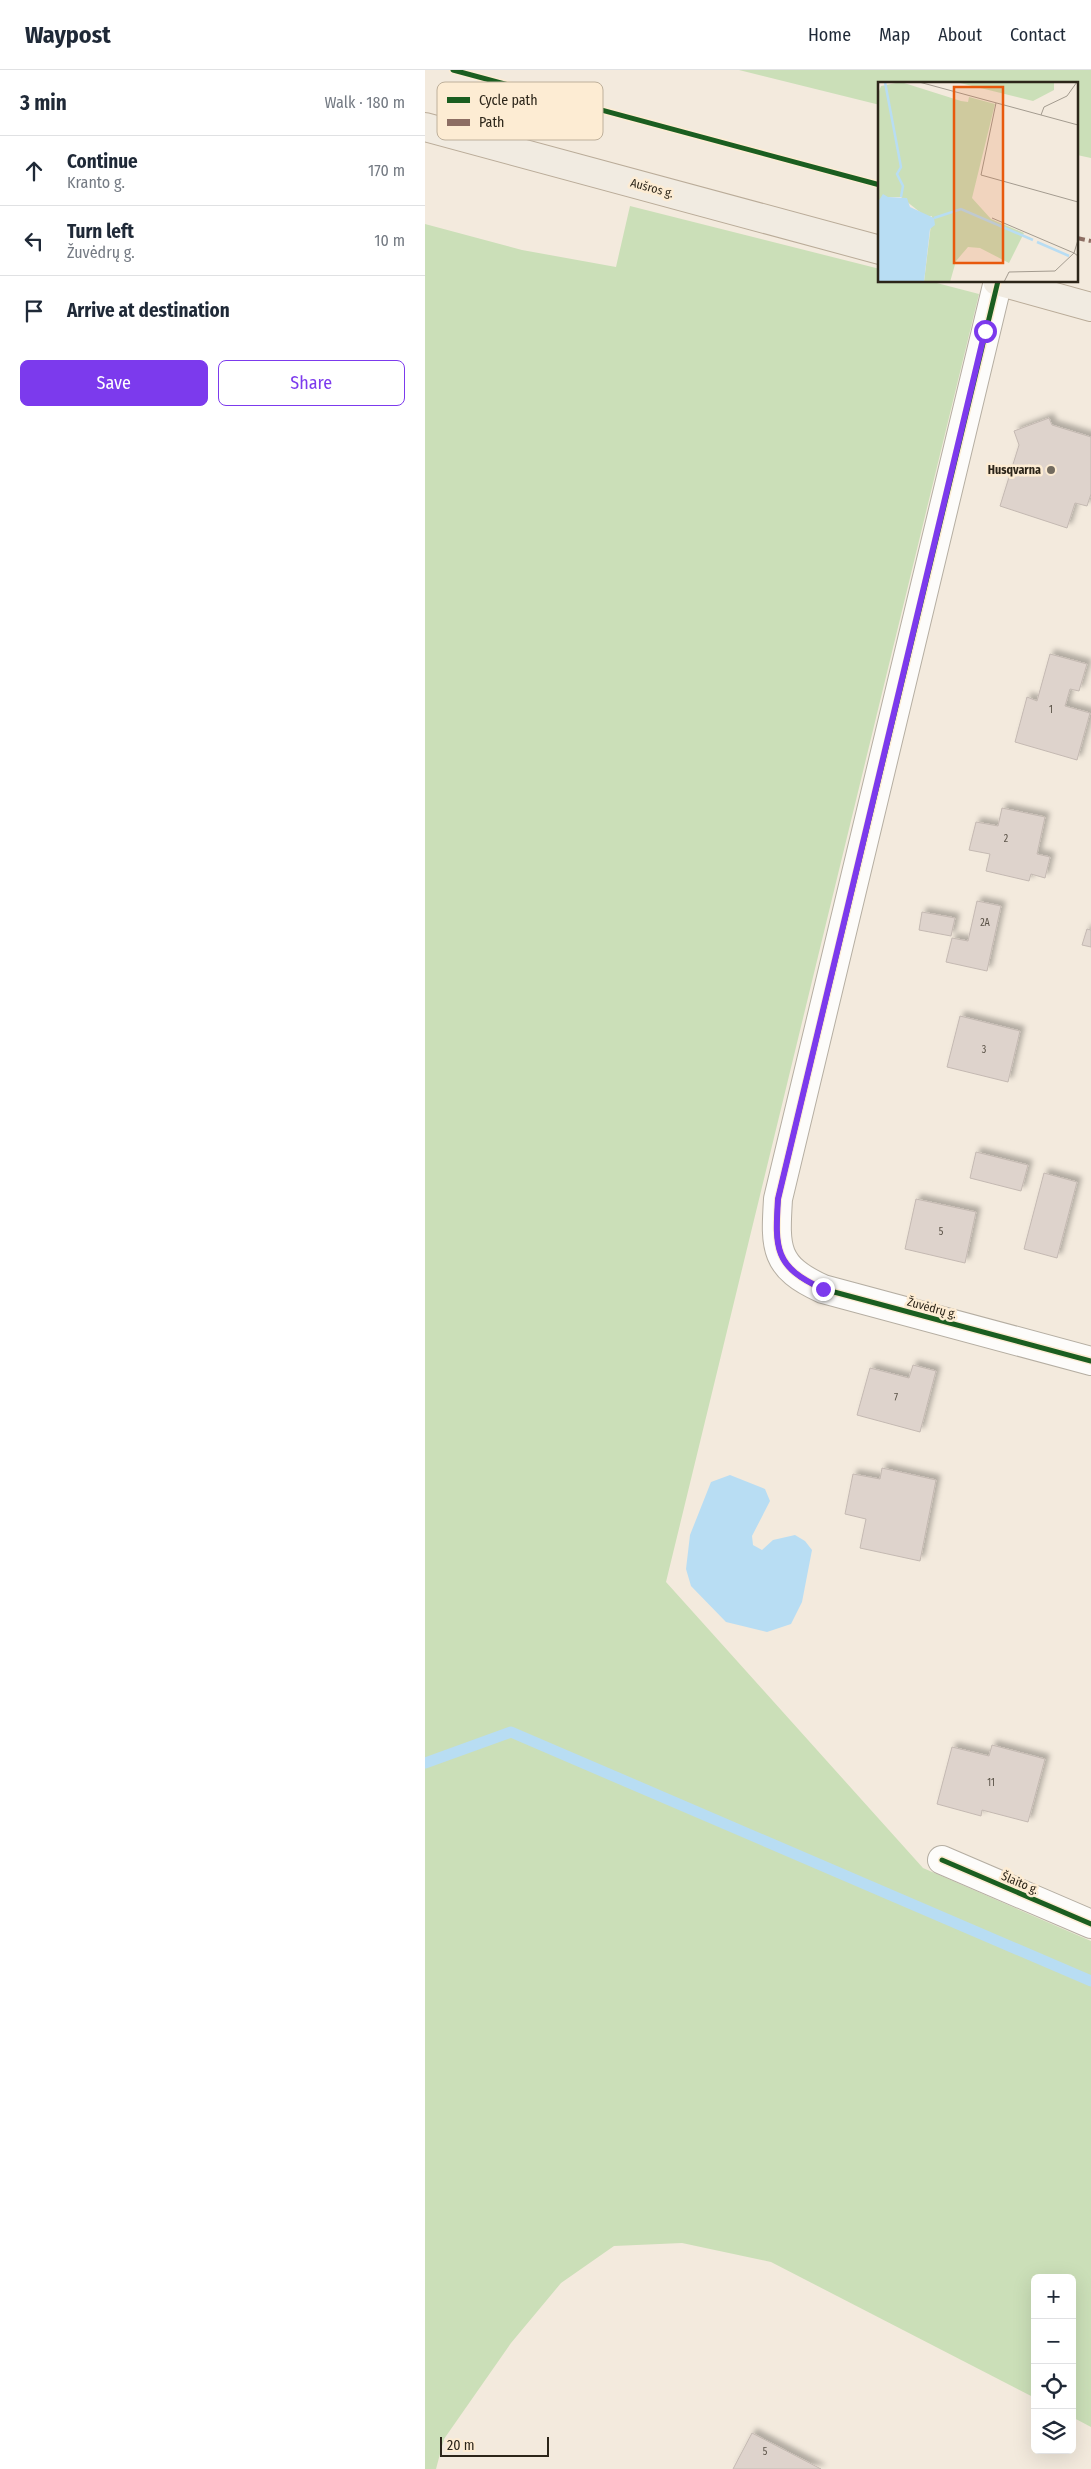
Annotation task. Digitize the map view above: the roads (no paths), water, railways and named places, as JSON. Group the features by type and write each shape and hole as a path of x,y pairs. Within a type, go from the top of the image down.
{"main road":[{"name":"Aušros g.","path":"473,140 878,249"},
{"path":"1001,282 1091,307"}],"street":[{"name":"Žuvėdrų g.","path":"997,282 778,1199 776,1231 780,1254 787,1266 803,1280 823,1289 1091,1361"},
{"name":"Šlaito g.","path":"942,1860 1091,1924"}],"water":[{"path":"730,1475 765,1489 770,1501 752,1536 753,1545 762,1550 773,1540 795,1535 805,1541 812,1550 802,1602 791,1624 767,1632 726,1622 691,1586 686,1569 690,1535 711,1482"}],"waterway":[{"path":"425,1763 511,1732 1091,1981"}],"place":[{"name":"Husqvarna","path":"1051,470"}]}
